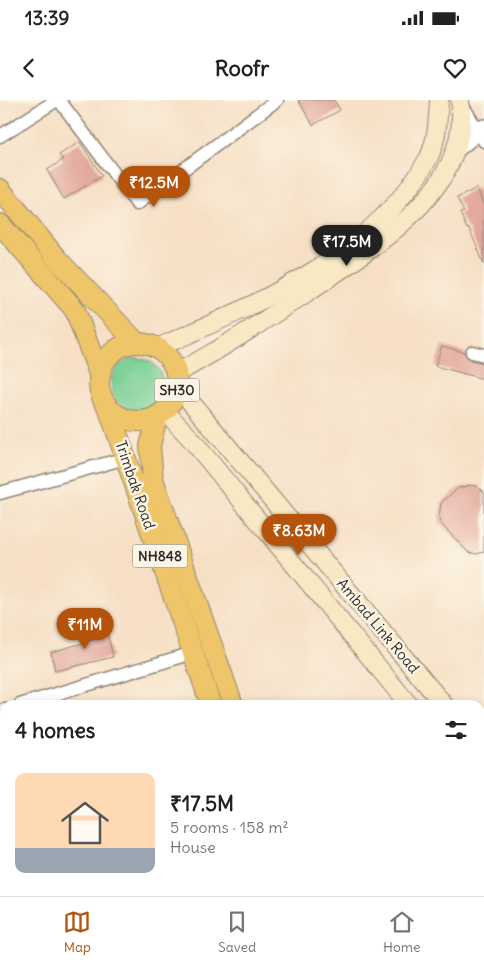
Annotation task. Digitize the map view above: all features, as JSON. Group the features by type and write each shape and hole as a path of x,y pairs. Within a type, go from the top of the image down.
{"highway":[{"path":"0,189 57,259 136,342 157,348"},
{"name":"Trimbak Road","path":"0,224 75,310 100,376 100,388 209,700"},
{"path":"100,376 107,359 115,350 136,342"},
{"name":"SH30","path":"157,348 168,356 177,380"},
{"name":"Trimbak Road","path":"177,380 176,395 161,414 150,446 154,479 231,700"},
{"name":"Trimbak Road","path":"108,407 127,420 141,422 161,414"}],"main road":[{"path":"157,348 259,302 310,272 361,238 388,212 429,158 438,126 441,100"},
{"path":"177,380 377,245 403,223 428,197 447,170 459,135 463,101"},
{"name":"Ambad Link Road","path":"177,380 440,700"},
{"name":"Ambad Link Road","path":"161,414 192,440 405,700"}],"street":[{"path":"0,136 58,100 137,204 277,100"},
{"path":"441,100 463,101 482,133 453,153"},
{"path":"0,494 126,458"},
{"path":"37,700 193,653"}],"green space":[{"path":"137,358 147,360 155,366 161,374 163,384 161,394 155,402 147,408 137,410 127,408 119,402 113,394 111,384 113,374 119,366 127,360"}],"building":[{"path":"298,100 334,100 340,110 313,125"},
{"path":"80,142 102,176 64,199 47,170 63,160 59,155"},
{"path":"477,188 484,206 484,264 469,228 467,229 460,213 464,212 457,198"},
{"path":"442,346 464,352 470,360 484,363 484,379 435,366"},
{"path":"471,485 478,486 484,492 484,552 476,554 468,552 440,523 439,518 441,503 458,488"},
{"path":"105,623 113,657 55,671 51,652 93,640 89,626"}]}
